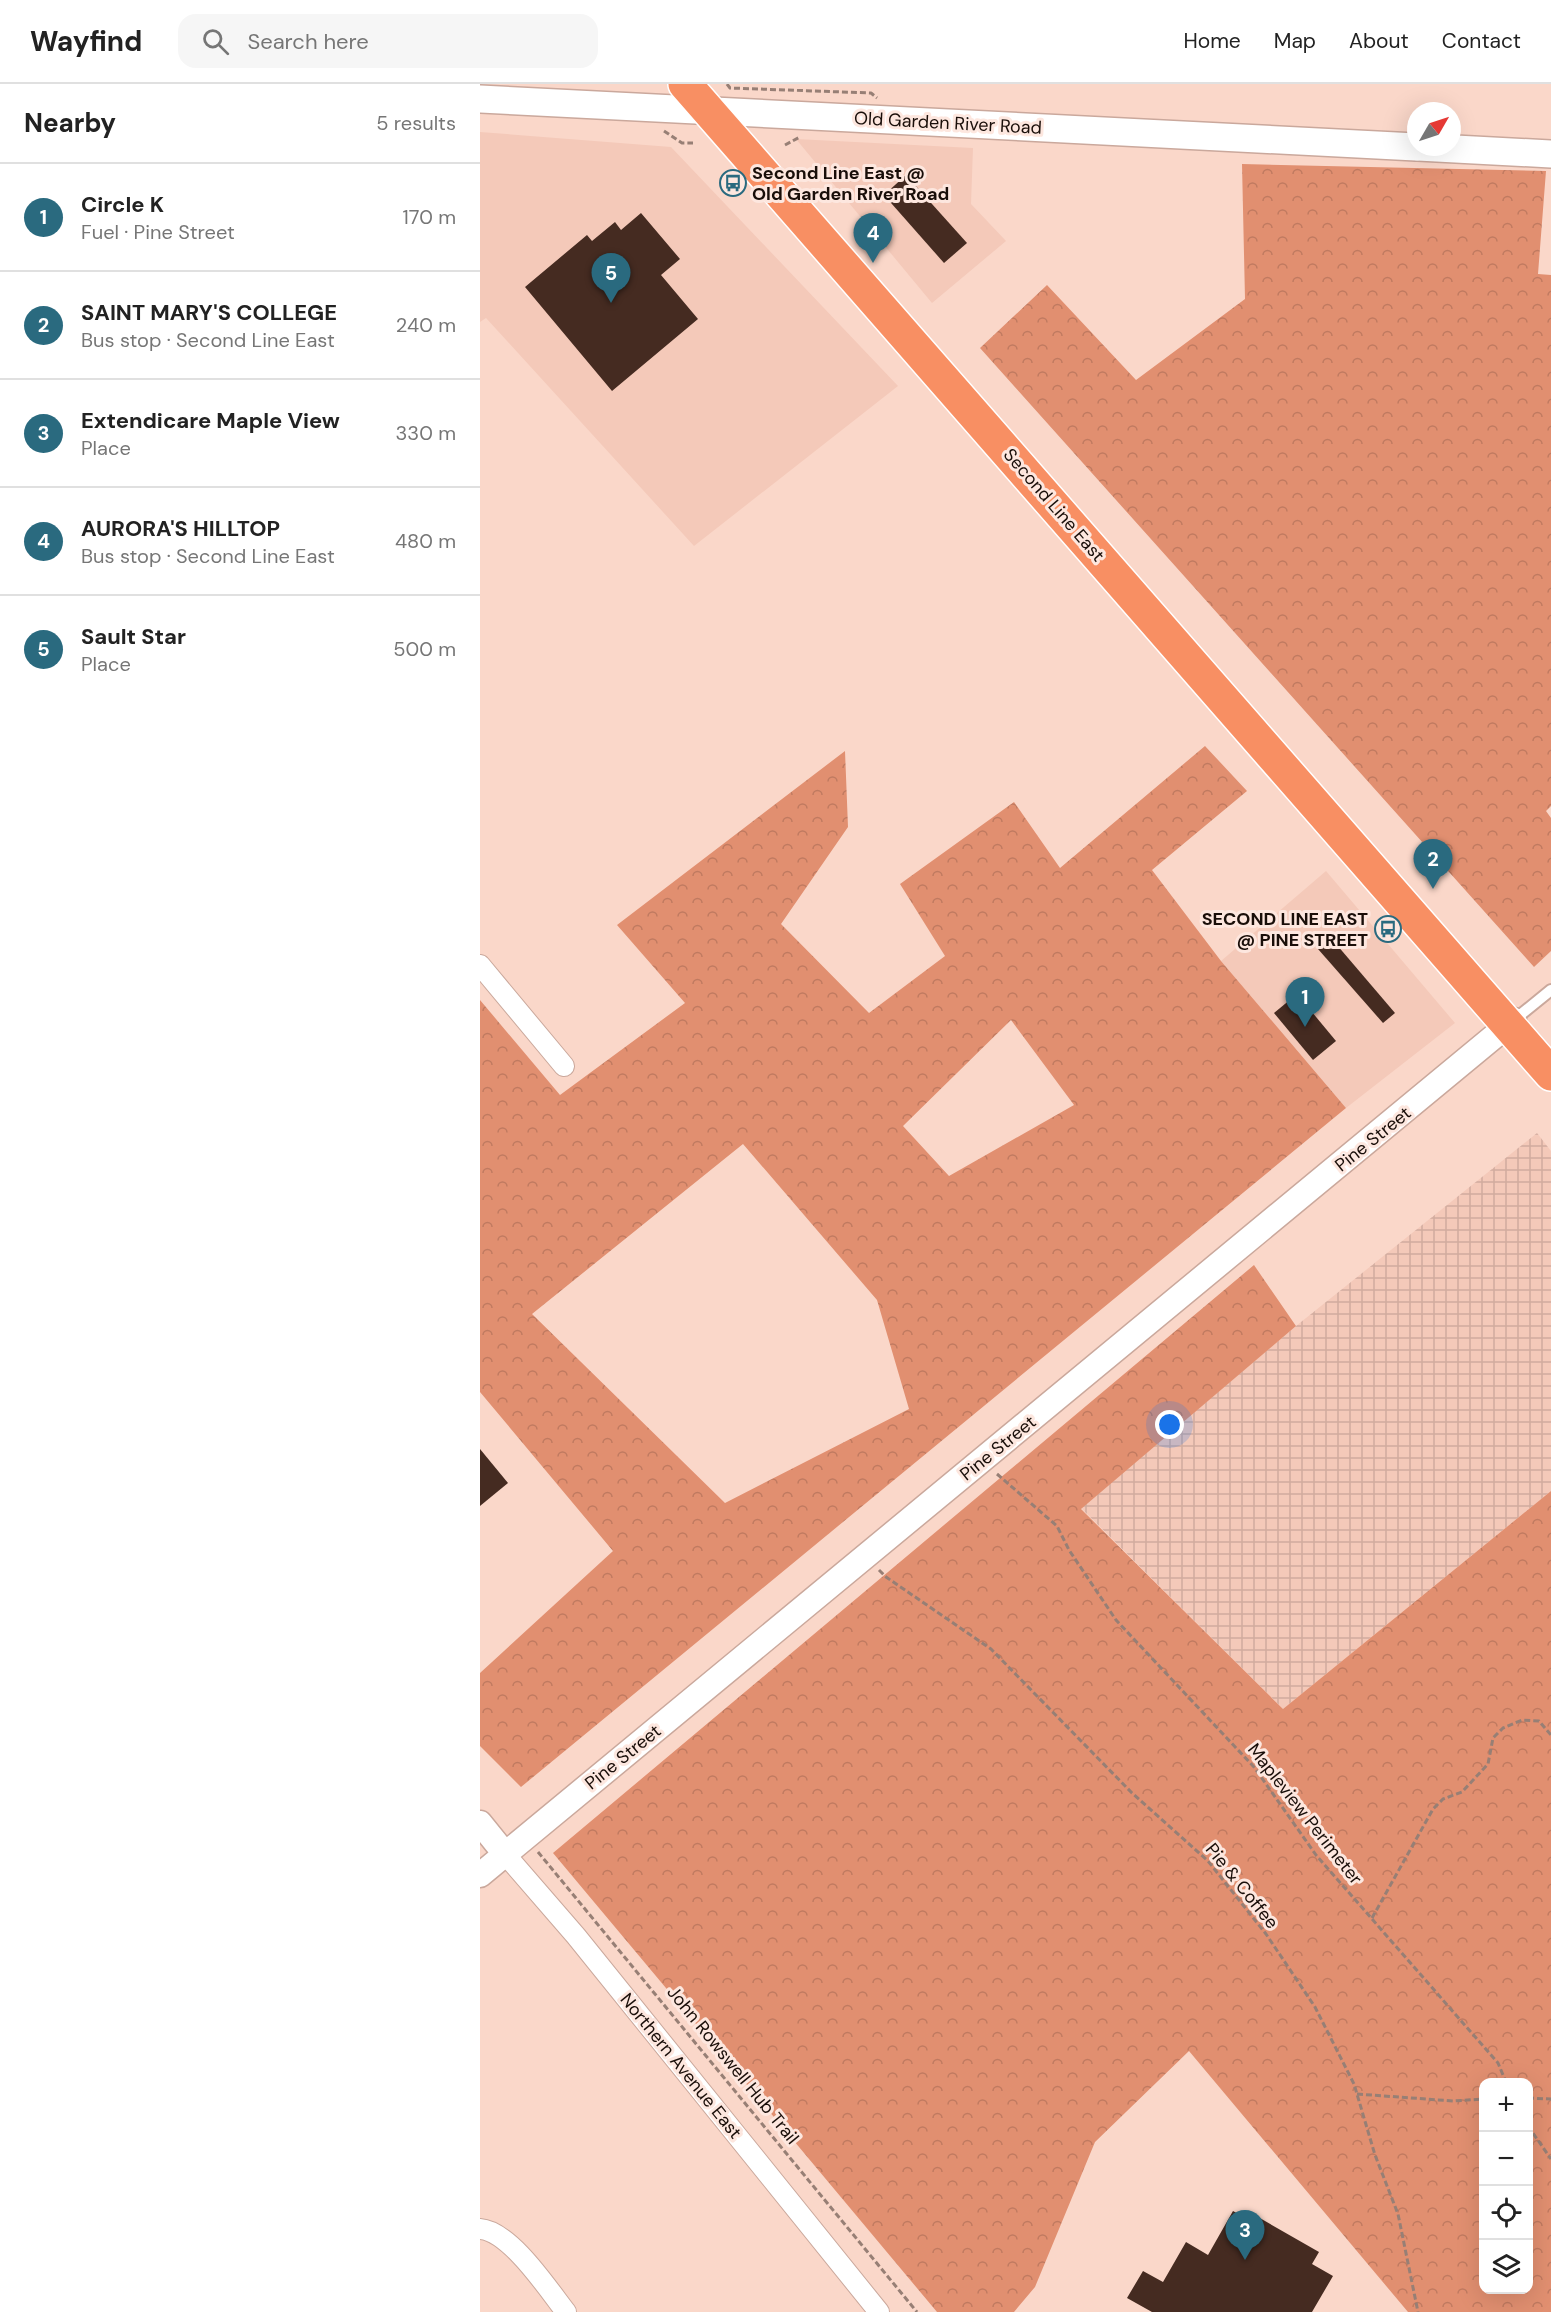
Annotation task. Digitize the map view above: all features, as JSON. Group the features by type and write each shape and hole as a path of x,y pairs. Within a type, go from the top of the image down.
{"highway":[{"name":"Second Line East","path":"685,84 1423,926 1551,1062"},
{"name":"Second Line East","path":"1512,1023 1551,1074"}],"main road":[{"name":"Old Garden River Road","path":"480,99 1407,146"},
{"name":"Old Garden River Road","path":"1461,149 1551,154"}],"street":[{"path":"480,966 564,1066"},
{"name":"Pine Street","path":"480,1875 1512,1023"},
{"name":"Northern Avenue East","path":"480,1823 584,1945 879,2312"},
{"path":"480,2229 488,2230 519,2254 566,2312"}],"lane":[{"path":"1512,1023 1551,990"}],"path":[{"name":"Mapleview Perimeter","path":"982,1461 1057,1526 1116,1620 1254,1767 1316,1855 1498,2063 1504,2078"},
{"name":"Pie & Coffee","path":"867,1556 886,1578 991,1649 1132,1793 1209,1861 1266,1934 1315,2007 1357,2094 1375,2155 1398,2214 1418,2312"},
{"path":"1372,1918 1433,1809 1443,1799 1462,1792 1488,1764 1493,1738 1503,1728 1522,1720 1539,1721 1551,1735"},
{"name":"John Rowswell Hub Trail","path":"526,1837 917,2312"},
{"path":"1357,2094 1453,2101 1479,2099"},
{"path":"1533,2098 1551,2099"},
{"path":"1532,2132 1551,2159"}],"shaded area":[{"path":"480,132 671,147 898,386 694,546 486,318 480,322"},
{"path":"796,139 973,148 971,204 1006,241 932,303"},
{"path":"1326,871 1455,1023 1346,1108 1221,961"},
{"path":"1537,1133 1551,1151 1551,1491 1283,1709 1081,1508 1296,1326"}],"green space":[{"path":"1242,164 1546,171 1538,274 1551,275 1551,806 1546,811 1551,818 1551,951 1534,967 980,348 1047,285 1136,380 1245,299"},
{"path":"1205,746 1247,791 1152,870 1221,961 1346,1108 521,1787 480,1746 480,1673 613,1551 480,1392 480,1000 560,1095 685,1003 617,925 845,751 848,827 781,924 869,1013 945,956 900,884 1014,802 1060,868","holes":["1011,1020 1074,1105 949,1176 903,1126","743,1144 877,1300 909,1409 725,1503 532,1314"]},
{"path":"1254,1265 1296,1326 1081,1509 1283,1709 1551,1491 1551,2312 1408,2312 1189,2051 1095,2142 1035,2287 1014,2312 937,2312 553,1853"}],"building":[{"path":"906,175 967,243 944,263 884,195"},
{"path":"641,213 680,259 661,275 698,319 612,391 525,287 587,235 592,241 615,222 621,230"},
{"path":"1331,938 1395,1013 1383,1023 1318,949"},
{"path":"1297,994 1336,1041 1313,1060 1274,1013"},
{"path":"480,1449 508,1483 480,1506"},
{"path":"1233,2211 1254,2223 1258,2217 1319,2252 1312,2264 1333,2276 1312,2312 1152,2312 1127,2298 1143,2271 1163,2282 1186,2242 1208,2255"}],"place":[{"name":"Second Line East @ Old Garden River Road","path":"733,183"},
{"name":"AURORA'S HILLTOP","path":"873,263"},
{"name":"Sault Star","path":"611,303"},
{"name":"SAINT MARY'S COLLEGE","path":"1433,889"},
{"name":"SECOND LINE EAST @ PINE STREET","path":"1388,929"},
{"name":"Circle K","path":"1305,1027"},
{"name":"Extendicare Maple View","path":"1245,2260"}]}
